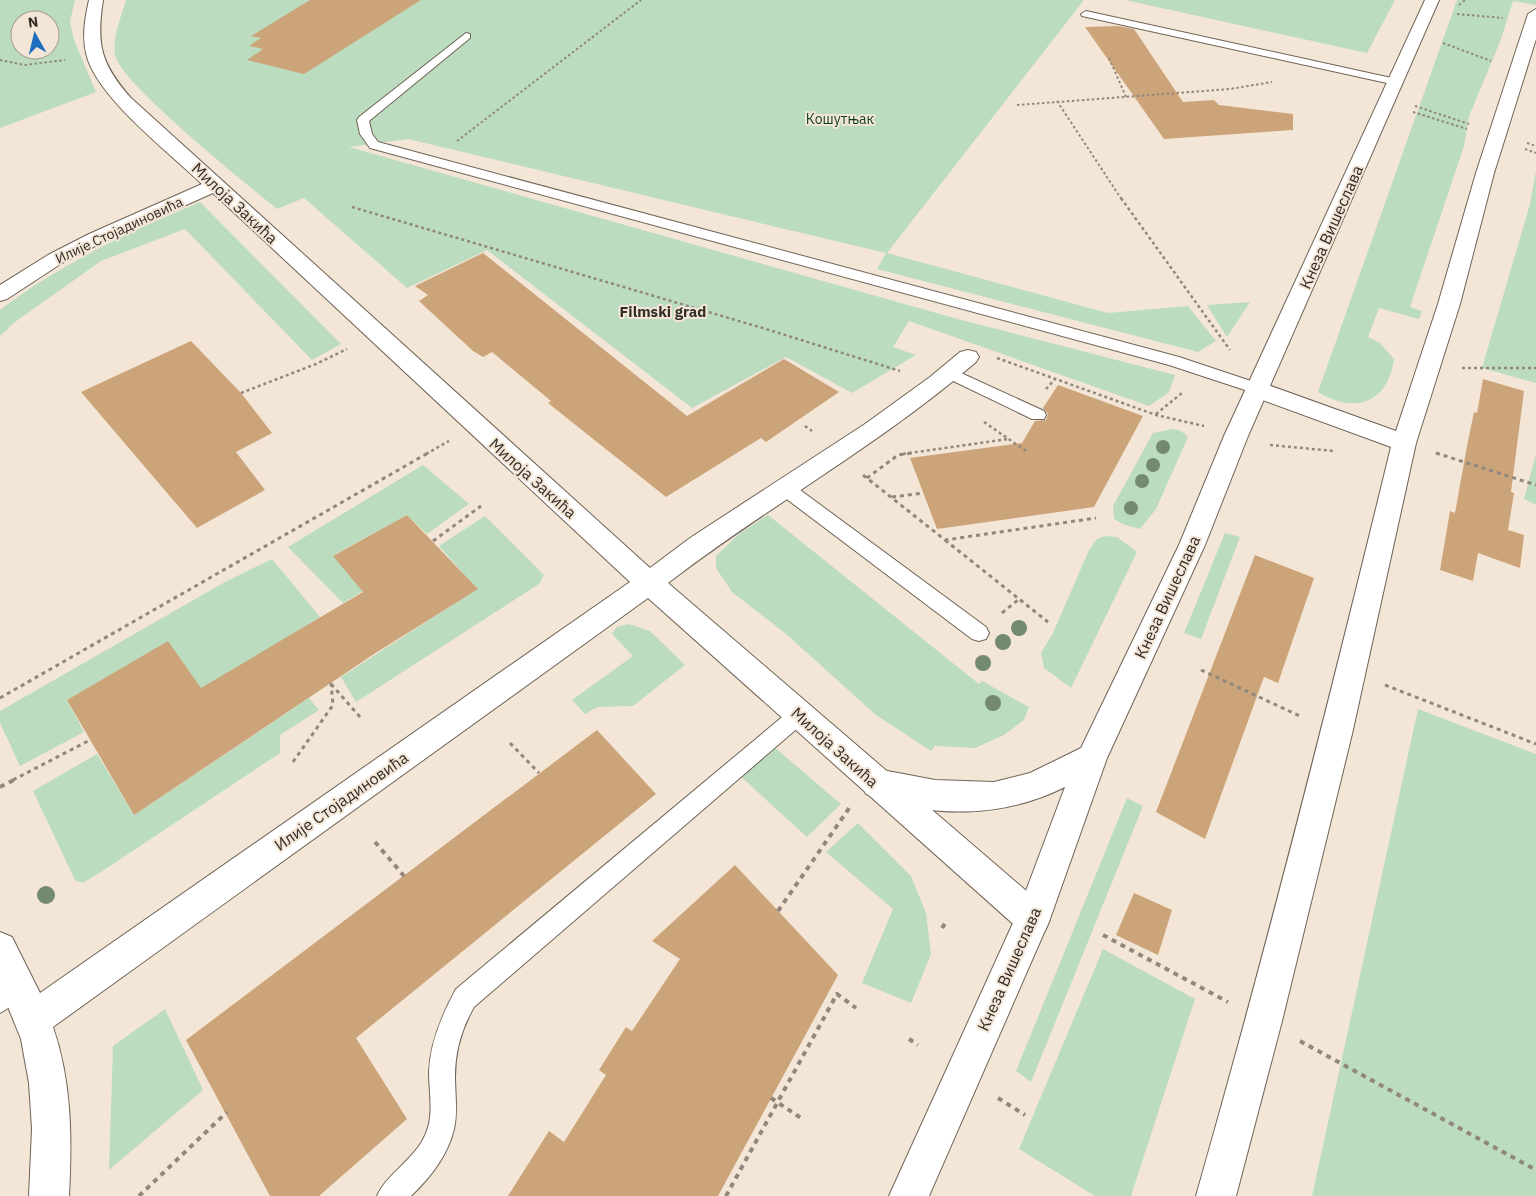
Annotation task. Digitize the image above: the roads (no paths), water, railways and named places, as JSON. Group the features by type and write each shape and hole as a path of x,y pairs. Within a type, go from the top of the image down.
{"street":[{"name":"Милоја Закића","path":"96,0 90,34 93,55 103,76 125,102 649,583 681,608 877,784 1033,919"},
{"name":"Кнеза Вишеслава","path":"909,1196 1033,919 1092,758 1192,545 1257,389 1279,344 1432,0"},
{"path":"1216,1196 1264,1021 1337,734 1404,443 1448,304 1485,174 1536,14"},
{"name":"Илије Стојадиновића","path":"0,294 55,259 96,238 215,185"},
{"name":"Илије Стојадиновића","path":"17,1002 649,583 706,540 786,489 934,388 959,365"},
{"path":"1257,389 1404,443"},
{"path":"877,784 939,797 969,799 1010,793 1032,787 1092,758"},
{"path":"0,948 17,1002 45,1066 52,1121 48,1196"}],"lane":[{"path":"1086,14 1396,82"},
{"path":"466,36 363,120 366,134 374,145 1174,361 1257,389"},
{"path":"959,365 1038,415"},
{"path":"786,489 979,633"},
{"path":"391,1196 403,1186 439,1136 443,1117 442,1072 446,1037 454,1016 464,998 800,714"}],"district":[{"name":"Filmski grad","path":"663,312"}],"park label":[{"name":"Кошутњак","path":"840,119"}]}
